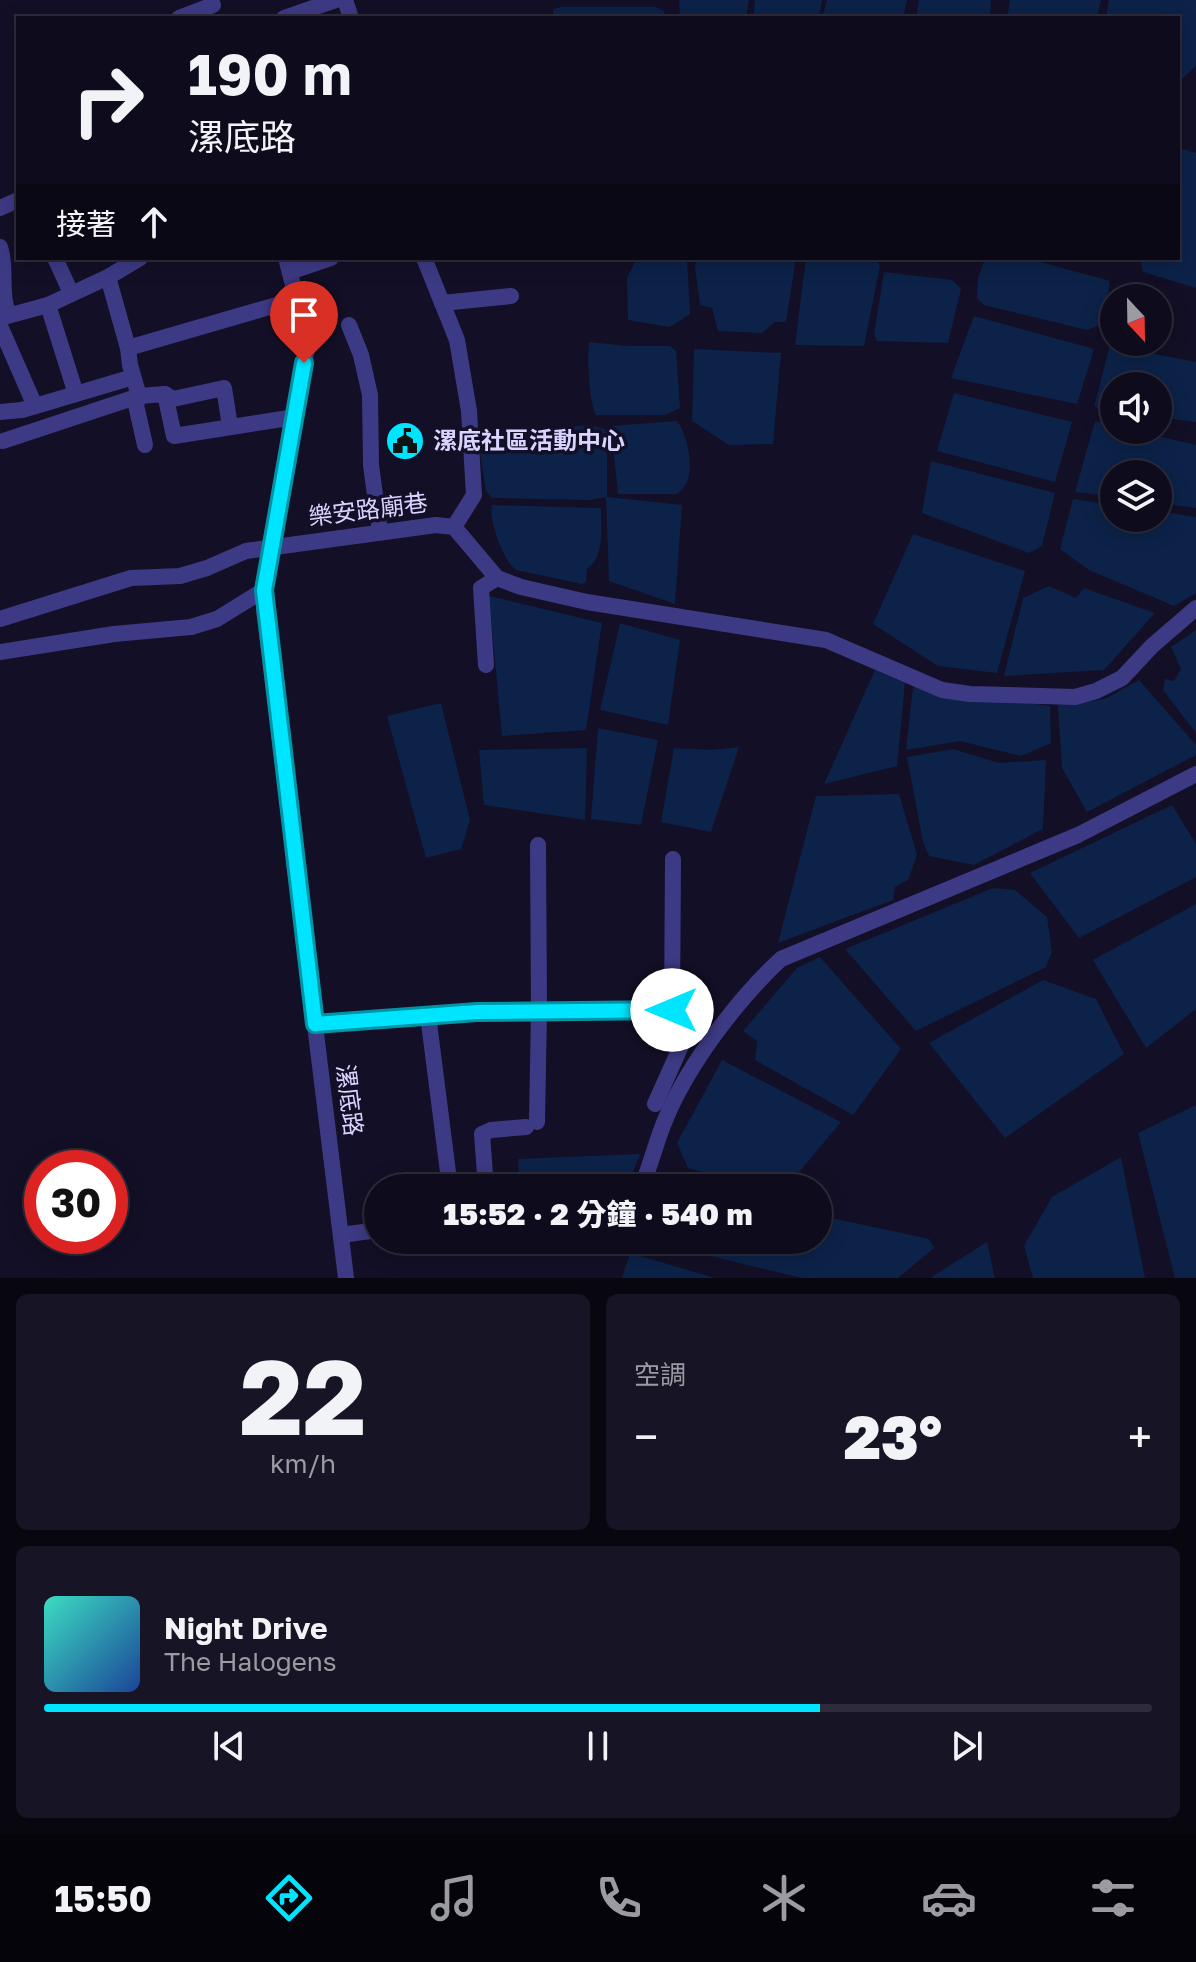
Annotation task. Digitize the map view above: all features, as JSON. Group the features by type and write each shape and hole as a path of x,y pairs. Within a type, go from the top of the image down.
{"street":[{"path":"290,16 336,0"},
{"path":"186,16 214,8"},
{"path":"0,247 7,310 0,317"},
{"path":"56,260 71,293"},
{"path":"0,317 48,305 137,260"},
{"path":"288,265 319,260"},
{"path":"425,260 457,340 469,411 474,495 454,527"},
{"name":"漯底路","path":"288,265 308,343 264,590 346,1278"},
{"path":"108,277 139,396 136,405 145,445"},
{"path":"442,303 511,296"},
{"path":"128,348 297,299"},
{"path":"48,305 76,394"},
{"path":"349,325 361,355 370,395 371,465 380,532"},
{"path":"0,326 35,406"},
{"path":"0,412 35,406 133,377"},
{"path":"3,441 139,396 165,394 173,399 224,388 230,426"},
{"path":"165,394 174,436 295,417"},
{"name":"樂安路廟巷","path":"0,619 131,578 180,576 246,551 436,525 454,527 497,578"},
{"path":"486,665 481,588 497,578 521,587 587,602 826,640 942,690 970,694 1075,697 1096,691 1122,678 1152,646 1196,608"},
{"path":"0,652 114,634 191,627 217,619 264,590"},
{"path":"646,1174 665,1119 694,1063 762,977 781,959 1078,835 1196,774"},
{"path":"485,1174 482,1134 531,1124 539,1010 538,845"},
{"path":"672,1010 673,859"},
{"path":"315,1024 539,1010 697,1010 655,1104"},
{"path":"428,1015 448,1174"},
{"path":"341,1235 364,1232"}],"water":[{"path":"679,0 749,0 746,16 680,16"},
{"path":"755,0 822,0 819,16 753,16"},
{"path":"827,0 907,0 903,16 823,16"},
{"path":"919,0 991,0 990,16 916,16"},
{"path":"1010,0 1101,0 1097,16 1007,16"},
{"path":"1109,0 1196,0 1196,65 1180,81 1180,16 1106,16"},
{"path":"656,7 664,11 665,16 550,16 553,9"},
{"path":"1183,149 1196,153 1196,288 1143,272 1140,260 1180,260 1180,154"},
{"path":"636,260 687,260 690,314 670,327 628,320 627,278"},
{"path":"696,260 796,260 786,322 775,322 762,333 718,331 712,308 700,305"},
{"path":"806,260 877,260 880,266 864,346 795,345"},
{"path":"984,260 1033,260 1110,281 1110,284 1100,284 1100,325 1087,330 984,305 977,298 978,279"},
{"path":"884,272 952,280 961,289 948,343 877,341 874,334"},
{"path":"974,316 1094,349 1077,404 951,378"},
{"path":"589,342 670,346 676,351 680,408 665,415 596,415 589,379"},
{"path":"694,349 781,353 773,444 729,445 692,421"},
{"path":"1107,356 1166,356 1196,362 1196,422 1172,419 1172,372 1103,372"},
{"path":"1100,384 1100,408 1094,407"},
{"path":"954,393 1072,422 1055,482 937,451"},
{"path":"677,421 684,434 690,461 689,478 684,487 677,494 618,494 611,426"},
{"path":"1095,421 1100,422 1100,444 1172,444 1172,439 1196,445 1196,508 1172,505 1172,460 1100,460 1100,495 1075,492"},
{"path":"589,425 605,429 607,434 607,497 682,505 675,604 609,581 606,497 590,500 492,498 486,491 477,433"},
{"path":"931,461 1055,493 1042,546 1029,553 922,513"},
{"path":"1073,499 1100,503 1100,532 1172,532 1172,513 1196,517 1196,593 1174,606 1089,570 1060,549"},
{"path":"492,505 601,508 599,550 593,564 587,569 586,582 582,584 516,570 506,558 498,539 492,520"},
{"path":"913,534 1025,571 997,673 938,666 873,624"},
{"path":"1049,586 1076,598 1084,588 1155,613 1104,670 1004,676 1023,598"},
{"path":"489,596 602,623 586,730 502,736"},
{"path":"620,623 680,640 668,725 600,710"},
{"path":"1196,630 1196,733 1163,690 1165,679 1174,681 1181,669 1171,647"},
{"path":"875,670 905,683 897,766 824,784"},
{"path":"1139,680 1196,745 1196,755 1087,812 1062,768 1058,705 1105,699"},
{"path":"913,687 1050,706 1051,743 1021,756 960,741 906,750"},
{"path":"441,703 470,820 461,849 426,858 387,716"},
{"path":"598,728 658,740 641,825 591,819"},
{"path":"739,747 711,832 661,822 674,748 711,750"},
{"path":"587,748 585,820 484,805 479,750"},
{"path":"953,749 999,763 1046,760 1043,829 974,865 929,856 923,842 907,757"},
{"path":"899,794 917,855 908,880 895,887 893,900 778,943 816,796"},
{"path":"1172,805 1196,844 1196,877 1079,938 1030,873"},
{"path":"993,888 1015,890 1047,917 1052,952 1046,967 916,1031 845,949"},
{"path":"1196,904 1196,1009 1146,1048 1093,960"},
{"path":"820,957 901,1049 853,1115 755,1060 757,1041 743,1031 797,968"},
{"path":"1043,980 1096,999 1124,1054 1005,1138 929,1043"},
{"path":"722,1060 841,1122 798,1174 709,1174 688,1168 677,1143"},
{"path":"1196,1105 1196,1278 1175,1278 1138,1133"},
{"path":"640,1154 632,1174 519,1174 518,1159"},
{"path":"1121,1157 1145,1278 1033,1278 1024,1246 1052,1197"},
{"path":"832,1218 929,1239 934,1248 898,1278 802,1278 702,1254 832,1254"},
{"path":"987,1242 995,1278 930,1278"},
{"path":"630,1254 633,1254 715,1278 622,1278"}],"place":[{"name":"漯底社區活動中心","path":"405,441"}],"route":[{"path":"304,363 270,546 264,609 315,1024 477,1012 672,1010"}]}
